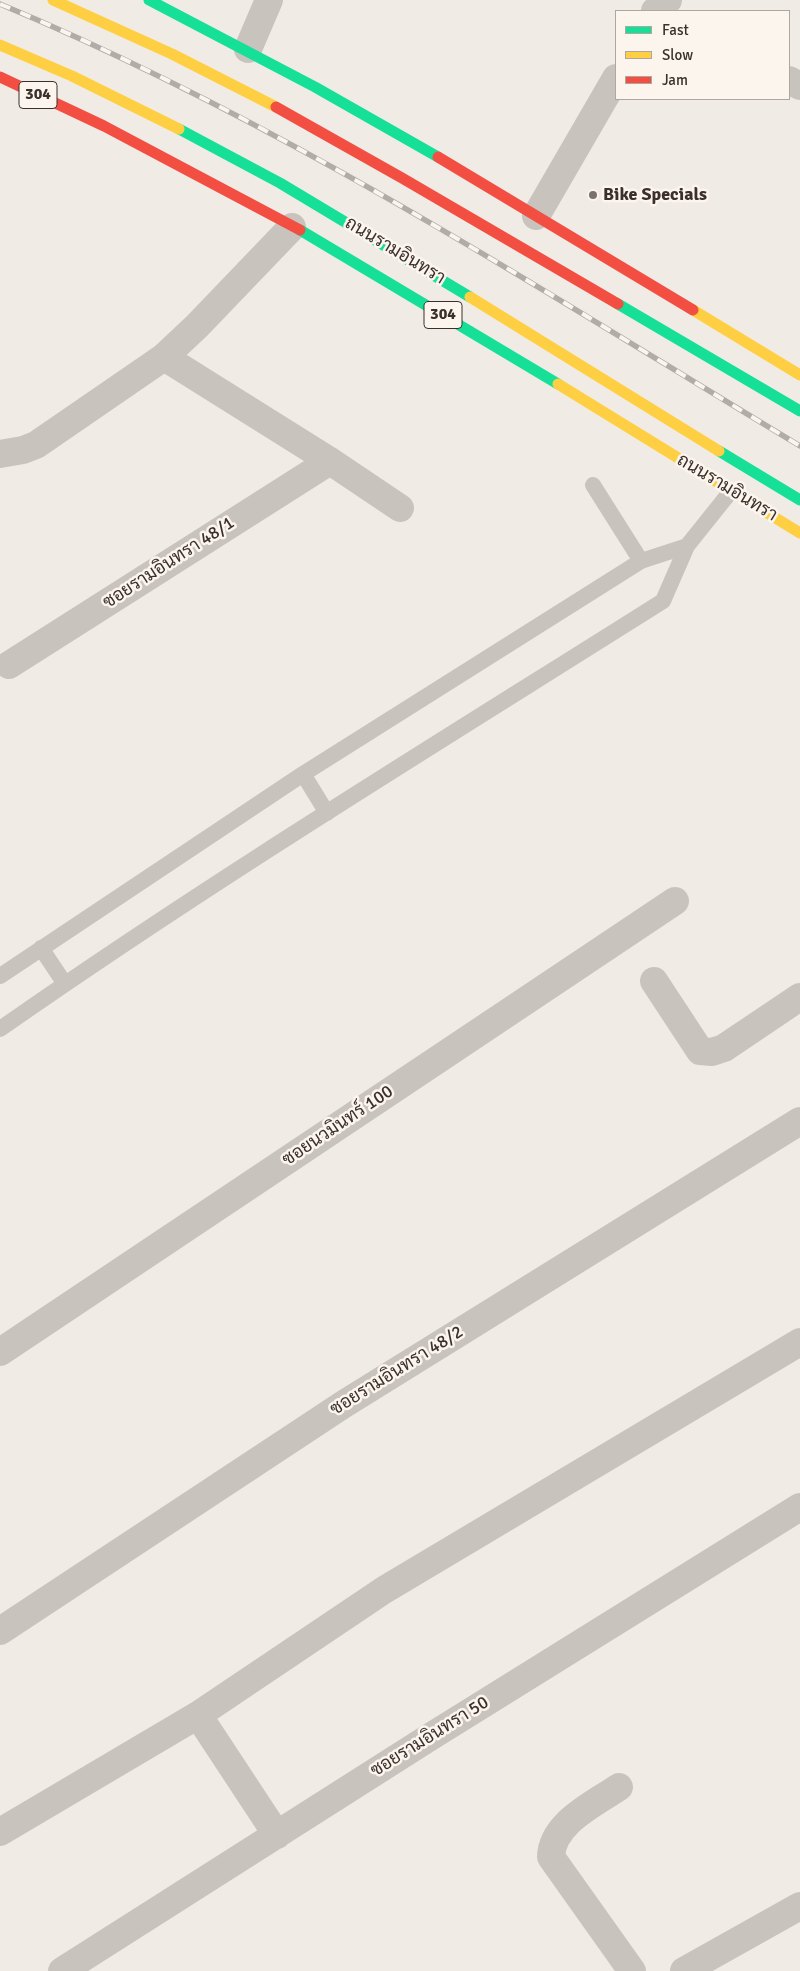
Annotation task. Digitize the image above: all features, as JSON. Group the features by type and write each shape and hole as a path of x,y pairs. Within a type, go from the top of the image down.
{"main road":[{"path":"53,0 162,49 242,88 370,157 800,411"},
{"path":"149,0 248,49 344,102 800,375"},
{"name":"ถนนรามอินทรา","path":"0,45 52,66 266,175 366,232 800,500"},
{"name":"ถนนรามอินทรา","path":"0,78 76,112 164,155 292,227 398,288 800,533"}],"street":[{"path":"248,49 269,0"},
{"path":"536,216 615,80"},
{"path":"0,454 23,450 36,445 164,357 292,227"},
{"path":"164,357 330,461 400,508"},
{"name":"ซอยรามอินทรา 48/1","path":"9,665 330,461"},
{"name":"ซอยนวมินทร์ 100","path":"0,1352 675,900"},
{"path":"654,981 700,1051 706,1052 724,1048 800,997"},
{"name":"ซอยรามอินทรา 48/2","path":"0,1631 344,1404 800,1121"},
{"path":"0,1832 198,1715 384,1590 800,1342"},
{"name":"ซอยรามอินทรา 50","path":"62,1971 800,1507"},
{"path":"198,1715 277,1835"},
{"path":"619,1787 572,1819 552,1844 551,1857 632,1971"},
{"path":"684,1971 800,1906"}],"lane":[{"path":"593,485 640,561"},
{"path":"0,1029 65,984 327,813 663,601 687,546 731,491"},
{"path":"0,976 303,774 640,561 687,546"},
{"path":"303,774 327,813"},
{"path":"41,948 65,984"}],"railway":[{"path":"0,4 105,50 207,100 308,154 507,268 800,446"}],"traffic: fast":[{"path":"149,0 315,87 438,157"},
{"path":"179,129 280,183 470,297"},
{"path":"300,230 558,384"},
{"path":"618,304 800,411"},
{"path":"719,451 800,500"}],"traffic: slow":[{"path":"53,0 172,54 276,107"},
{"path":"0,45 72,76 179,129"},
{"path":"470,297 719,451"},
{"path":"693,310 800,375"},
{"path":"558,384 800,533"}],"traffic: jam":[{"path":"0,77 104,126 300,230"},
{"path":"276,107 618,304"},
{"path":"438,157 693,310"}],"place":[{"name":"Bike Specials","path":"593,195"}]}
